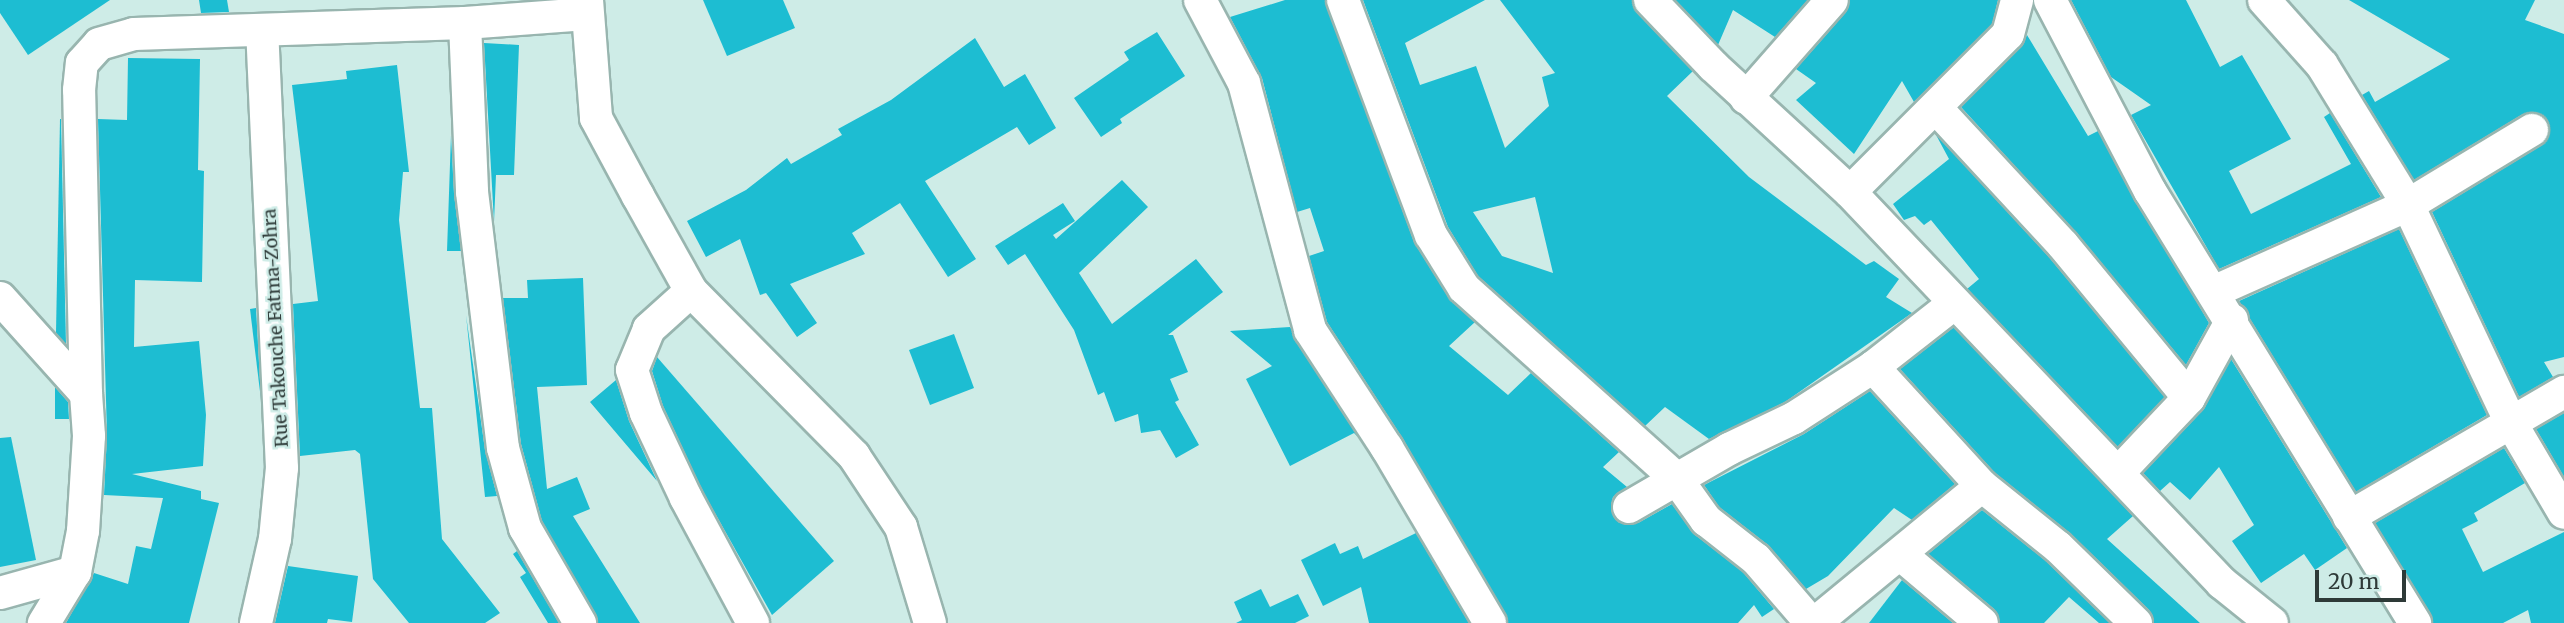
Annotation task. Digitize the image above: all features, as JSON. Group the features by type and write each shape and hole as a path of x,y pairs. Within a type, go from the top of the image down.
{"street":[{"path":"1343,0 1431,235 1464,288 1676,478 1706,520 1756,559 1813,623 1982,486"},
{"path":"1650,0 1746,98 1850,192 2120,471 2222,583 2272,623"},
{"path":"1746,98 1832,0"},
{"path":"1850,192 1937,109 2008,34 2017,0"},
{"path":"2050,0 2150,191 2232,320 2415,623"},
{"path":"2264,0 2322,65 2409,205 2511,423 2564,513"},
{"path":"1212,4 1244,83 1310,330 1387,448 1490,623"},
{"path":"44,623 75,572 88,481 82,63 99,44 134,34 465,23 587,7 596,118 691,290 854,456 901,527 930,623"},
{"path":"465,23 472,192 503,448 525,528 580,623"},
{"name":"Rue Takouche Fatma-Zohra","path":"256,623 275,539 282,457 262,30"},
{"path":"1937,109 2063,245 2189,398"},
{"path":"2213,292 2409,205 2532,130"},
{"path":"691,290 649,329 632,370 646,413 686,498 753,623"},
{"path":"0,298 86,394"},
{"path":"1629,507 1676,478 1794,418 1873,368 1955,303"},
{"path":"2120,471 2189,398 2232,320"},
{"path":"1873,368 1982,486 2058,547 2136,623"},
{"path":"2349,517 2564,392"},
{"path":"1900,554 1982,623"},
{"path":"0,593 75,572"}],"building":[{"path":"0,0 110,0 28,55 0,13"},
{"path":"199,0 227,0 229,12 201,13"},
{"path":"703,0 783,0 795,28 727,56"},
{"path":"1285,0 1325,0 1414,242 1449,298 1475,322 1449,346 1508,395 1531,373 1619,452 1603,467 1627,487 1613,497 1611,506 1619,523 1638,523 1672,504 1694,534 1743,572 1774,609 1762,617 1754,605 1738,623 1508,623 1403,439 1327,322 1309,256 1324,251 1310,208 1297,212 1262,78 1230,17"},
{"path":"1363,0 1485,0 1405,43 1420,85 1476,66 1505,148 1549,106 1542,77 1555,73 1500,0 1632,0 1637,13 1693,71 1667,96 1749,177 1866,265 1874,261 1899,279 1886,297 1912,313 1785,402 1709,439 1665,407 1645,426 1478,276 1448,227","holes":["1535,197 1553,273 1502,256 1473,212"]},
{"path":"1675,0 1808,0 1775,37 1733,10 1718,45"},
{"path":"1850,0 1998,0 1992,25 1914,102 1902,81 1854,154 1796,100 1816,83 1796,69 1846,12"},
{"path":"2071,0 2186,0 2220,67 2242,55 2291,139 2229,171 2251,214 2351,164 2324,117 2330,113 2381,197 2219,269 2131,115 2151,105 2111,77"},
{"path":"2349,0 2535,0 2525,20 2564,34 2564,357 2544,362 2553,377 2519,397 2432,212 2542,145 2548,138 2548,121 2540,114 2523,114 2414,180 2362,95 2369,91 2375,102 2450,59"},
{"path":"1157,32 1185,76 1120,119 1122,123 1101,137 1074,98 1129,60 1124,52"},
{"path":"2027,35 2088,136 2098,131 2209,323 2186,365 2076,233 1961,107 2021,47"},
{"path":"975,38 1004,87 1025,74 1056,128 1029,145 1017,127 925,181 976,259 948,277 900,203 852,233 865,254 790,284 817,323 797,337 766,293 760,295 740,239 706,257 687,221 746,190 787,158 791,164 842,135 838,129 891,100"},
{"path":"484,43 519,45 514,175 496,175 494,222"},
{"path":"128,58 200,59 198,170 204,171 202,282 135,280 134,347 199,341 206,415 203,466 132,474 201,491 201,499 219,503 189,623 66,623 94,573 128,584 136,546 151,549 163,498 104,495 107,435 98,119 127,120"},
{"path":"397,65 409,172 403,172 399,220 420,408 432,408 442,539 500,613 485,623 409,623 373,579 360,454 355,450 300,456 293,304 318,301 292,85 347,79 346,71"},
{"path":"61,119 66,345 56,333"},
{"path":"1935,133 2049,257 2165,397 2118,447 1967,289 1979,279 1931,220 1924,225 1915,216 1904,220 1893,204 1949,159"},
{"path":"451,135 454,194 461,251 447,251"},
{"path":"1122,180 1148,207 1079,273 1112,324 1196,259 1223,292 1168,335 1173,335 1188,372 1170,379 1179,400 1175,402 1199,445 1176,458 1160,430 1141,433 1138,414 1115,422 1104,392 1098,395 1074,330 1025,254 1008,265 995,246 1063,203 1075,221 1053,235 1056,239"},
{"path":"2399,229 2487,415 2356,492 2239,301"},
{"path":"583,278 587,385 537,387 547,489 577,477 590,509 573,516 640,623 598,623 542,521 521,444 503,298 528,298 527,280"},
{"path":"256,308 261,400 250,309"},
{"path":"466,315 485,450 497,496 485,497"},
{"path":"1290,327 1358,437 1354,433 1290,466 1246,379 1272,366 1230,331"},
{"path":"1954,327 2133,516 2107,539 2200,623 2154,623 2149,610 2071,534 1995,473 1900,369"},
{"path":"954,334 974,388 930,405 909,350"},
{"path":"657,357 834,561 772,615 702,490 663,406 652,371"},
{"path":"2231,359 2347,548 2315,570 2304,554 2261,583 2232,541 2254,525 2219,467 2190,500 2170,482 2160,491 2143,473 2203,410"},
{"path":"616,380 629,421 657,481 590,402"},
{"path":"55,387 68,402 69,419 55,419"},
{"path":"1870,391 1955,484 1912,520 1894,508 1828,576 1806,589 1768,545 1719,507 1704,485 1804,434"},
{"path":"2564,413 2564,477 2536,429"},
{"path":"11,437 36,560 0,567 0,438"},
{"path":"2504,448 2525,483 2474,513 2478,521 2462,529 2483,572 2564,532 2564,623 2531,623 2528,610 2503,623 2433,623 2375,523"},
{"path":"1982,510 2046,561 2110,623 2099,623 2069,597 2044,623 2000,623 1994,609 1928,554"},
{"path":"1416,533 1469,623 1369,623 1361,587 1323,606 1301,560 1335,543 1340,554 1358,546 1363,559"},
{"path":"517,551 559,623 548,623 520,577 526,573 513,554"},
{"path":"288,566 358,576 352,622 328,619 327,623 275,623"},
{"path":"1902,580 1953,623 1869,623"},
{"path":"1261,589 1270,607 1298,594 1309,616 1295,623 1236,623 1242,620 1234,602"}]}
